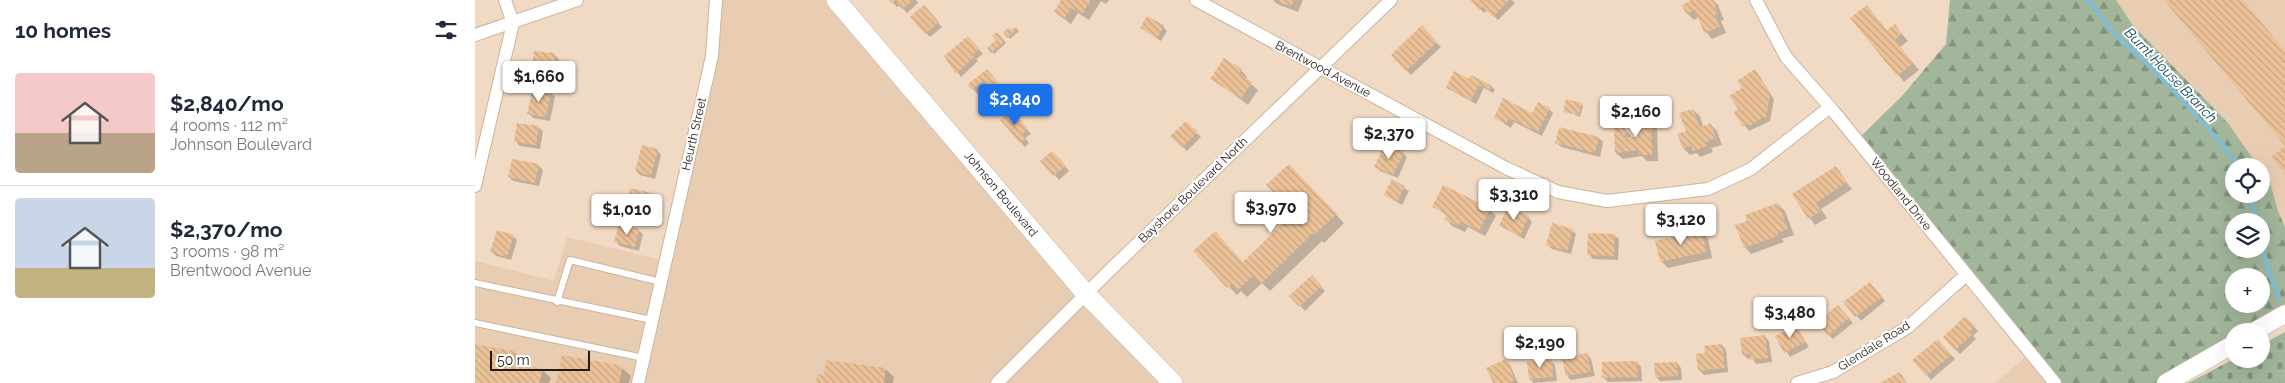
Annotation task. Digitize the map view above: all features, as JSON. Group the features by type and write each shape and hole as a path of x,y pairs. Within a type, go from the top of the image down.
{"main road":[{"name":"Johnson Boulevard","path":"836,0 1086,294 1173,383"},
{"path":"2269,323 2285,314"},
{"path":"2166,383 2225,349"}],"street":[{"path":"475,186 513,23 505,0"},
{"path":"475,35 577,0"},
{"name":"Heurth Street","path":"638,383 712,56 716,0"},
{"name":"Brentwood Avenue","path":"1196,0 1506,168 1558,192 1607,200 1708,189 1751,169 1831,106"},
{"name":"Bayshore Boulevard North","path":"997,383 1319,67 1391,0"},
{"name":"Woodland Drive","path":"1756,0 1786,56 1831,106 2055,383"},
{"name":"Glendale Road","path":"1797,383 1833,372 1909,327 1966,275"}],"lane":[{"path":"557,302 570,260 661,282"},
{"path":"475,283 557,302 652,320"},
{"path":"475,323 644,358"}],"shaded area":[{"path":"716,0 836,0 1173,383 475,383 475,261 554,281 567,237 666,261 712,56"},
{"path":"2116,0 2285,0 2285,227 2278,211 2270,182 2270,158 2252,158 2228,123 2132,24"},
{"path":"2030,353 2055,383 1995,383"}],"green space":[{"path":"1950,0 2116,0 2132,24 2228,123 2252,158 2225,158 2225,203 2270,203 2270,182 2278,211 2285,227 2285,324 2282,317 2270,323 2225,323 2225,349 2166,383 2055,383 1857,140 1902,96 1946,44"},
{"path":"2285,332 2285,383 2188,383 2225,364 2225,368 2270,368 2270,340"}],"building":[{"path":"889,0 913,0 902,9 895,1 892,4"},
{"path":"1061,0 1091,0 1082,14 1071,8 1064,19 1054,12"},
{"path":"1279,0 1294,0 1291,6 1278,2"},
{"path":"1470,0 1509,0 1493,17 1483,7 1479,10"},
{"path":"1691,0 1713,0 1718,13 1715,15 1720,27 1704,33 1695,10 1686,14 1682,5"},
{"path":"2164,0 2243,0 2285,51 2285,146"},
{"path":"924,5 939,22 925,34 910,17"},
{"path":"1867,5 1887,30 1895,24 1902,34 1895,40 1913,63 1897,76 1850,18"},
{"path":"1147,16 1164,25 1157,38 1140,28"},
{"path":"1422,25 1437,42 1406,71 1391,55"},
{"path":"1016,27 1018,29 1007,38 1003,32 1009,28 1011,30"},
{"path":"997,32 1005,41 991,53 987,48 996,40 992,36"},
{"path":"968,36 979,49 973,54 975,56 956,74 944,56"},
{"path":"534,51 555,53 553,75 531,73"},
{"path":"1224,58 1242,69 1239,73 1252,82 1241,99 1210,79"},
{"path":"987,69 1003,88 999,91 1005,98 991,110 977,93 988,84 984,80 972,90 967,85"},
{"path":"1755,69 1770,92 1768,93 1770,94 1766,118 1763,117 1750,126 1748,124 1743,127 1734,112 1738,109 1729,96 1742,88 1737,81"},
{"path":"1454,71 1469,79 1471,75 1491,85 1489,90 1479,85 1471,100 1446,88"},
{"path":"533,88 551,92 546,117 527,114"},
{"path":"1503,98 1532,113 1538,102 1550,108 1538,132 1509,118 1506,124 1494,118"},
{"path":"1566,99 1582,103 1579,115 1563,112"},
{"path":"1693,109 1700,127 1711,123 1716,138 1706,142 1707,146 1693,151 1691,146 1683,149 1677,134 1686,131 1679,113"},
{"path":"1012,110 1028,129 1022,134 1026,138 1020,143 1000,120"},
{"path":"1638,115 1651,115 1652,155 1639,155 1639,150 1615,153 1614,128 1625,128 1625,137 1638,137"},
{"path":"1186,121 1198,132 1182,148 1170,136"},
{"path":"517,123 539,126 536,145 514,142"},
{"path":"1559,127 1599,137 1595,153 1555,143"},
{"path":"1385,144 1404,152 1393,175 1374,167"},
{"path":"642,145 658,149 651,176 635,171"},
{"path":"2285,146 2285,174 2271,157"},
{"path":"1052,151 1066,166 1053,176 1040,161"},
{"path":"512,159 539,164 535,183 508,177"},
{"path":"1289,164 1337,214 1314,235 1313,233 1261,284 1253,276 1238,290 1232,284 1227,288 1193,251 1215,231 1243,262 1289,217 1279,208 1284,203 1266,185"},
{"path":"1836,166 1847,182 1816,203 1821,211 1808,219 1792,194"},
{"path":"1392,179 1405,186 1397,202 1384,195"},
{"path":"1443,185 1490,208 1479,231 1461,222 1458,226 1444,219 1447,214 1432,207"},
{"path":"630,188 652,193 647,212 626,207"},
{"path":"1778,203 1788,229 1777,233 1778,236 1744,248 1735,225 1747,221 1745,215"},
{"path":"1508,206 1529,216 1520,236 1499,226"},
{"path":"1552,223 1573,229 1567,251 1546,245"},
{"path":"619,224 639,229 635,247 614,242"},
{"path":"497,230 514,235 507,257 490,252"},
{"path":"1702,231 1706,252 1660,262 1655,241"},
{"path":"1588,233 1615,234 1614,256 1587,255"},
{"path":"1312,275 1322,286 1299,307 1289,296"},
{"path":"1870,282 1882,297 1855,317 1843,302"},
{"path":"1838,305 1849,318 1828,336 1817,322"},
{"path":"1965,316 1975,326 1970,331 1973,334 1955,350 1943,337"},
{"path":"1797,325 1805,342 1784,353 1775,336"},
{"path":"1765,335 1768,358 1751,360 1750,354 1742,355 1740,338"},
{"path":"1938,339 1951,355 1926,376 1912,360"},
{"path":"475,344 515,351 513,363 543,369 539,383 475,383"},
{"path":"1722,344 1725,368 1698,371 1696,354 1705,353 1704,346"},
{"path":"1587,353 1591,372 1566,376 1562,358"},
{"path":"562,355 623,366 619,383 556,383"},
{"path":"1506,359 1515,380 1509,383 1493,383 1486,368"},
{"path":"1552,359 1553,377 1529,379 1527,362"},
{"path":"826,360 886,368 884,383 816,383 817,374 824,375"},
{"path":"1637,361 1638,377 1602,378 1602,362"},
{"path":"1677,362 1678,376 1655,377 1654,363"},
{"path":"1900,372 1907,383 1880,383"}],"waterway":[{"name":"Burnt House Branch","path":"2088,0 2116,36 2153,69 2224,146 2232,158"},
{"name":"Burnt House Branch","path":"2252,203 2255,213"},
{"name":"Burnt House Branch","path":"2265,258 2269,273 2280,299"}]}
